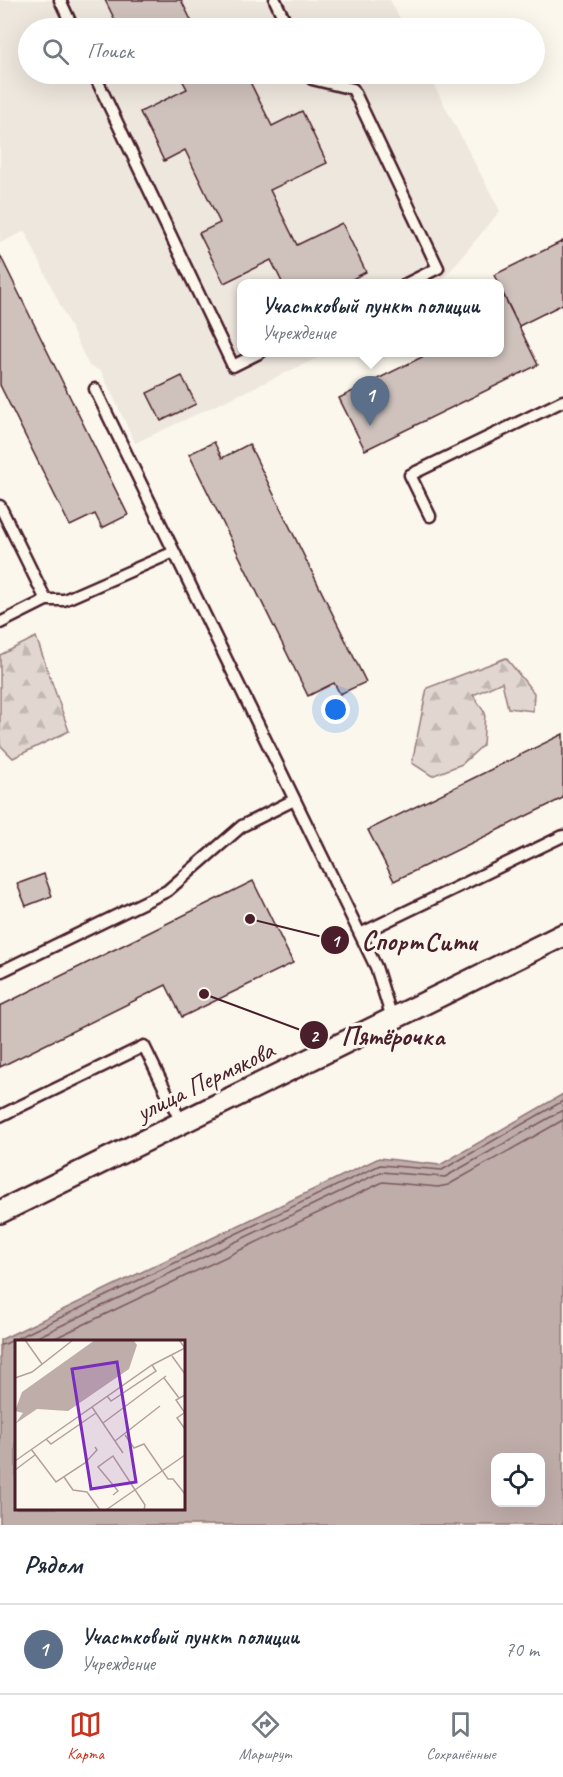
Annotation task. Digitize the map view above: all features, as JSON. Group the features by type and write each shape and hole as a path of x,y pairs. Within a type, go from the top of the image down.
{"street":[{"name":"улица Пермякова","path":"0,1212 563,935"}],"lane":[{"path":"60,0 68,18"},
{"path":"275,0 283,18"},
{"path":"99,84 233,366 251,357"},
{"path":"335,84 353,88 438,268 416,279"},
{"path":"95,389 376,967 392,1018"},
{"path":"430,516 410,475 563,401"},
{"path":"0,506 45,600"},
{"path":"0,623 45,600 64,600 174,552"},
{"path":"0,972 167,891 242,826 294,800"},
{"path":"360,934 563,836"},
{"path":"0,1116 144,1046 182,1122"}],"shaded area":[{"path":"0,0 390,0 400,18 18,18 18,84 433,84 500,211 443,279 237,279 237,357 319,357 135,443 101,371 89,366 25,231 0,243"}],"green space":[{"path":"36,637 69,731 13,758 0,745 0,655"},
{"path":"506,658 534,693 533,711 508,708 502,682 473,695 485,713 483,745 462,764 432,776 412,763 427,688"}],"water":[{"path":"563,1094 563,1525 0,1525 0,1340 379,1158 440,1165"}],"building":[{"path":"105,0 181,0 190,18 114,18"},
{"path":"184,84 251,84 272,126 302,111 327,163 270,190 297,245 342,223 366,272 353,279 280,279 271,260 224,283 199,233 220,223 185,150 164,161 140,112 187,89"},
{"path":"563,241 563,304 519,326 504,295 504,279 496,279 494,275"},
{"path":"0,255 128,515 102,528 95,514 70,526 0,385"},
{"path":"504,296 538,365 365,450 339,398 422,357 504,357"},
{"path":"182,376 196,404 161,421 147,393"},
{"path":"214,442 222,458 249,444 366,682 340,694 334,683 308,696 189,454"},
{"path":"563,734 563,798 394,881 368,830"},
{"path":"44,874 52,896 26,906 17,884"},
{"path":"253,881 293,963 182,1017 166,985 0,1067 0,1006"}],"place":[{"name":"Участковый пункт полиции","path":"370,426"},
{"name":"СпортСити","path":"250,919"},
{"name":"Пятёрочка","path":"204,994"}]}
